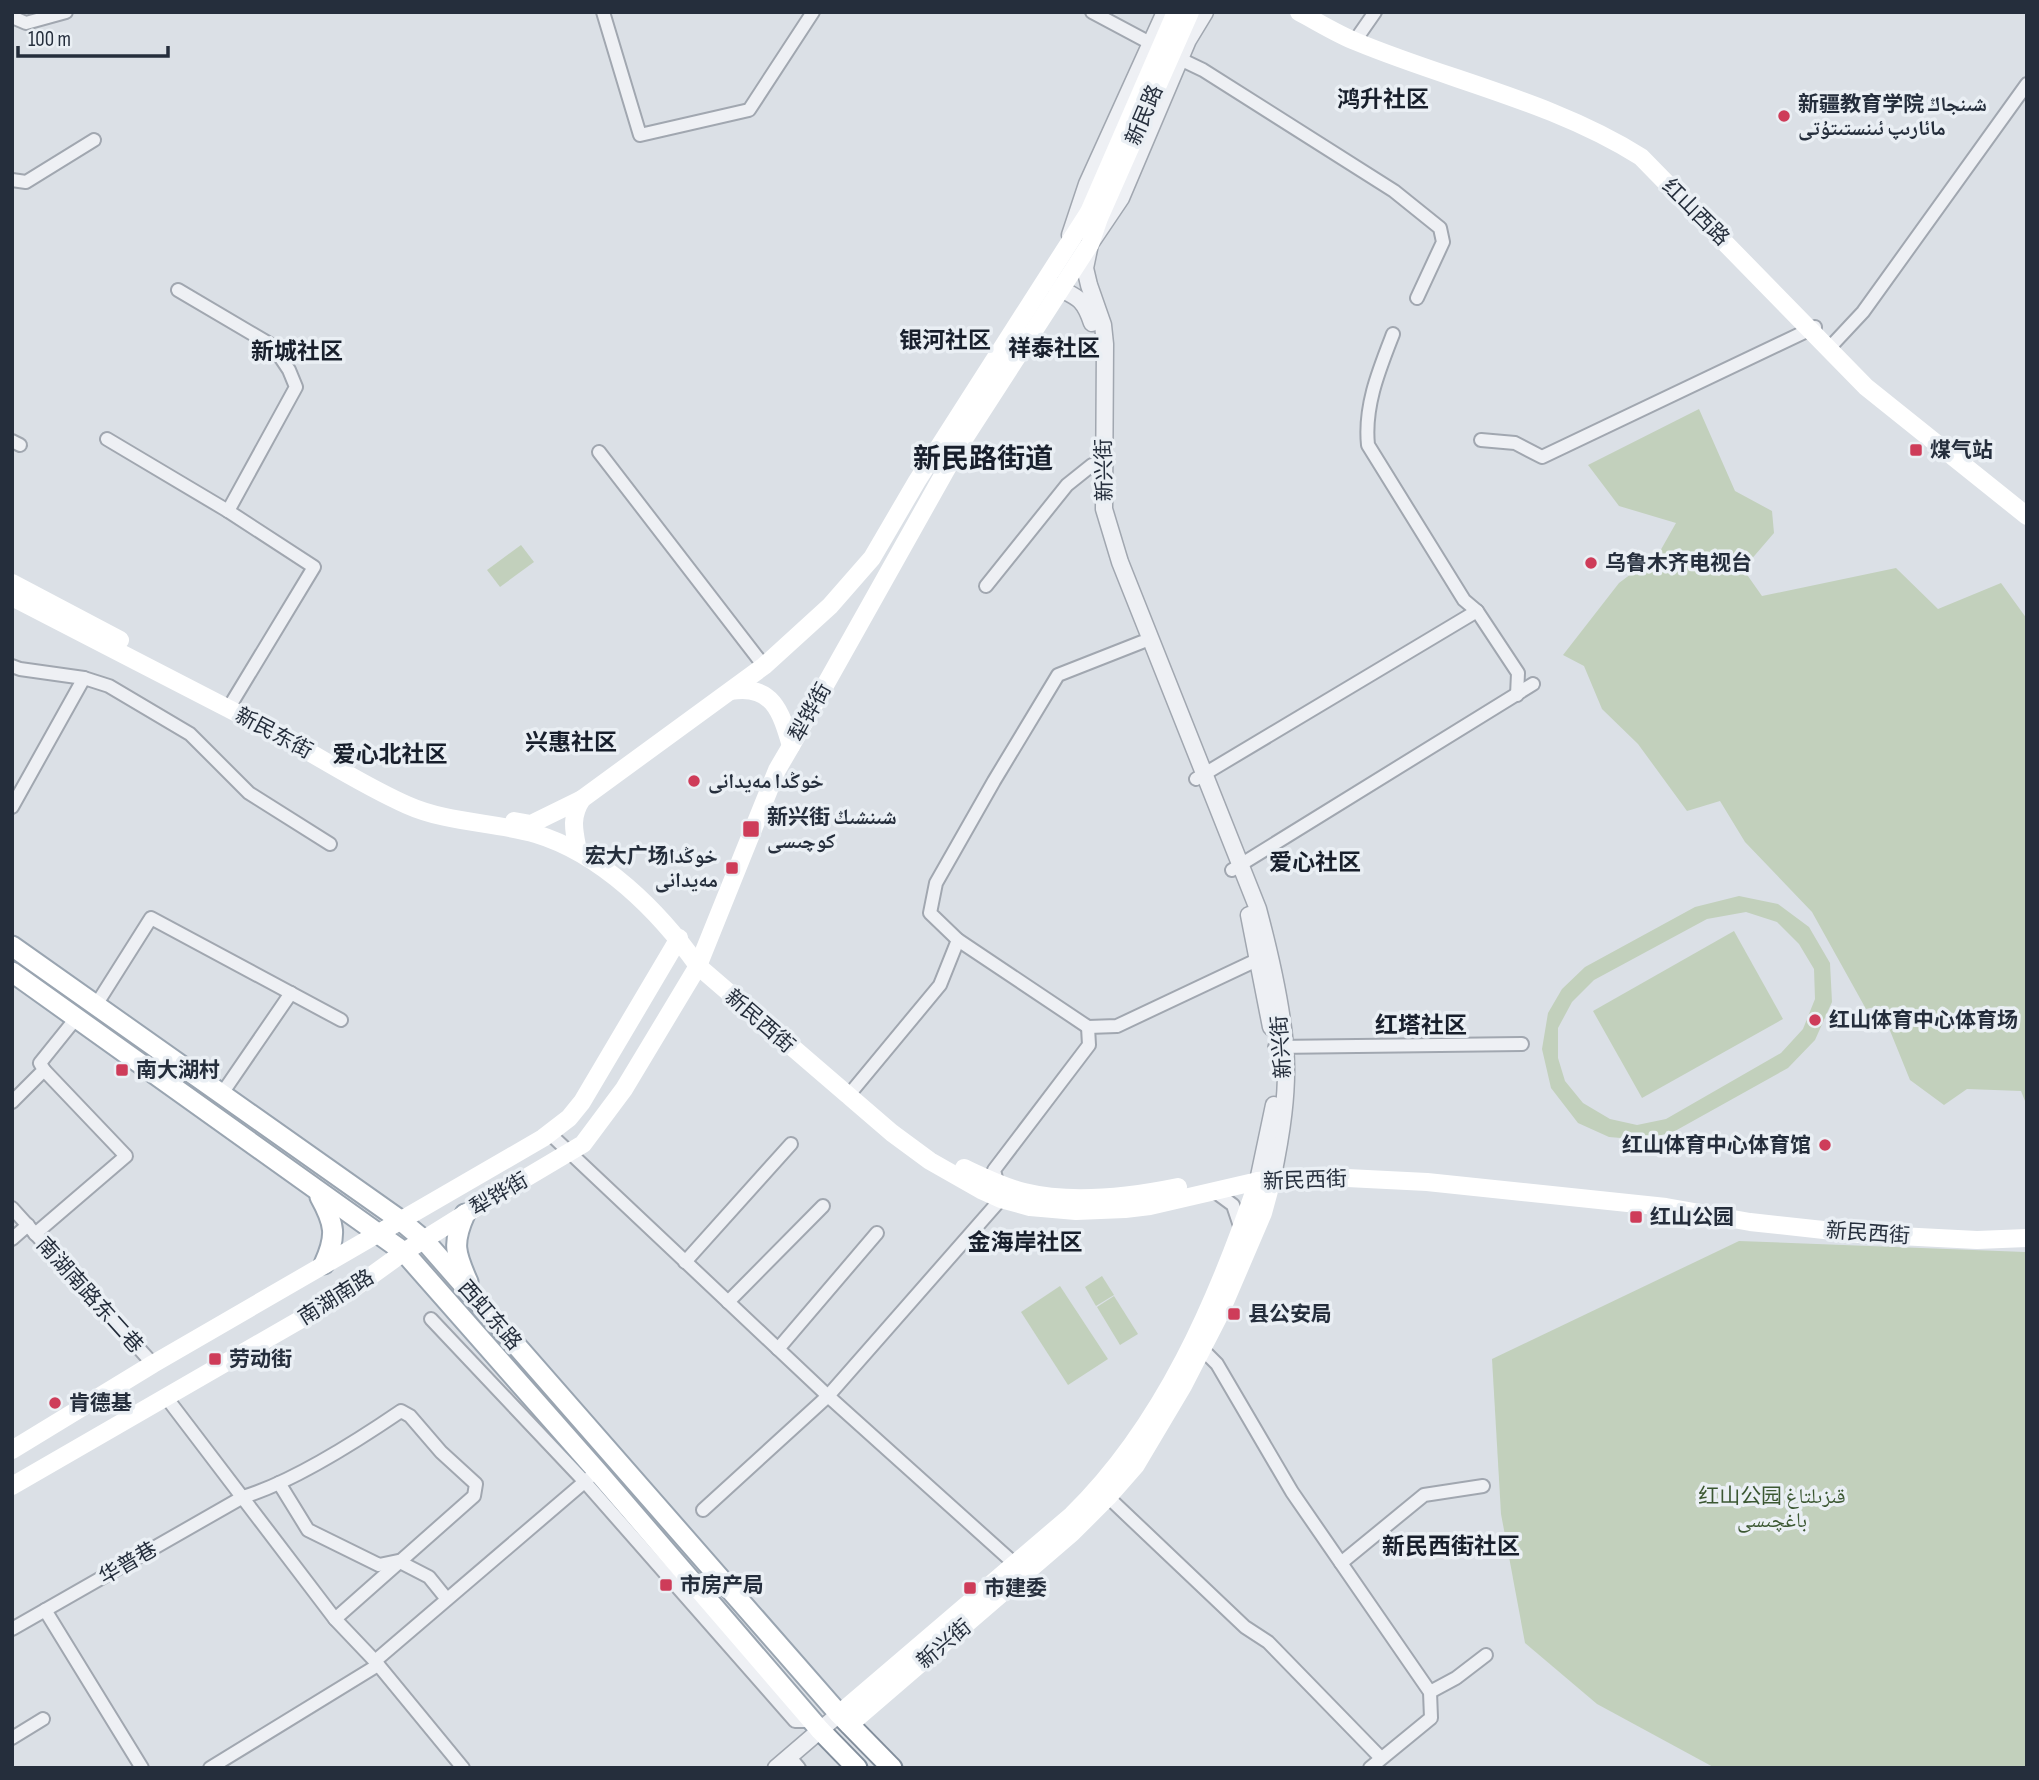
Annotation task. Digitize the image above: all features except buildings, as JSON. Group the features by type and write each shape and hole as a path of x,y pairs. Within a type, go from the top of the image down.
{"main road":[{"name":"新民路","path":"1094,215 1176,12"},
{"name":"新民路","path":"1094,215 1189,12"},
{"name":"红山西路","path":"1299,12 1355,41 1552,113 1615,141 1641,158 1872,382 2027,505"},
{"name":"红山西路","path":"1319,12 1359,35 1555,103 1622,137 1644,153 1814,328 1866,387 2027,516"},
{"name":"犁铧街","path":"404,1252 583,1144 624,1089 701,960 790,746 960,445 1090,244 1094,215"},
{"path":"578,851 573,826 574,811 582,799 764,666 830,606 872,558 917,481 1045,280 1066,248 1094,215"},
{"name":"新民东街","path":"12,583 70,612 262,726 408,806 442,816 536,834 578,851 600,866 658,916 679,938"},
{"name":"新民东街","path":"12,597 413,798 531,824 582,799"},
{"path":"730,691 747,688 759,691 771,700 785,724 790,746"},
{"name":"犁铧街","path":"377,1233 549,1133 569,1118 582,1102 679,938"},
{"name":"新民西街","path":"679,938 851,1092 892,1133 930,1161 1030,1207 1076,1211 1150,1206 1298,1167 1401,1171 1665,1198 1757,1215 1885,1226 1987,1232 2027,1229"},
{"name":"西虹东路","path":"12,946 400,1220 424,1240 844,1719 892,1768"},
{"name":"西虹东路","path":"12,972 404,1252 591,1477 858,1768"},
{"name":"新民西街","path":"1000,1192 1119,1197 1266,1175 1427,1182 1666,1207 1750,1222 1860,1234 1977,1240 2027,1238"},
{"name":"新兴街","path":"844,1719 1099,1489 1129,1451 1193,1341 1266,1175"},
{"name":"新兴街","path":"844,1719 1072,1533 1136,1465 1202,1349 1264,1213 1266,1175"},
{"path":"316,1190 332,1218 332,1246 324,1264"},
{"path":"465,1214 455,1239 458,1258 474,1296"},
{"name":"南湖南路","path":"12,1450 377,1233"},
{"name":"南湖南路","path":"12,1486 350,1291 404,1252"}],"street":[{"path":"12,18 26,23 66,12"},
{"path":"603,12 640,135 749,110 813,12"},
{"path":"1092,12 1152,44"},
{"path":"1066,248 1087,184 1165,12"},
{"path":"1090,244 1121,198 1188,40 1205,12"},
{"path":"1359,35 1375,12"},
{"path":"1180,60 1203,70 1394,191 1440,228 1443,242 1417,298"},
{"path":"1833,343 1863,313 2027,84"},
{"path":"12,180 26,182 94,139"},
{"name":"新兴街","path":"1090,244 1085,268 1103,325 1105,344 1104,509 1119,562 1236,868 1280,1047"},
{"name":"新兴街","path":"1045,280 1076,295 1086,306 1092,323 1095,342 1092,466 1095,512 1142,642 1200,777"},
{"path":"178,289 273,346 289,370 296,387 228,511"},
{"path":"1481,440 1515,443 1542,457 1814,328"},
{"path":"1394,334 1377,375 1366,425 1368,445 1464,600 1477,611 1518,673 1517,695"},
{"path":"107,439 228,511 314,567 230,706"},
{"path":"599,452 764,666"},
{"path":"986,586 1067,485 1092,466"},
{"path":"1200,777 1477,611"},
{"path":"1142,642 1058,675 993,781 936,883 929,913 958,940 1088,1027 1117,1026 1259,960"},
{"path":"12,666 84,678 109,686 190,734 249,793 330,844"},
{"path":"12,807 84,678"},
{"path":"1236,868 1533,684"},
{"name":"新兴街","path":"1236,868 1258,909 1271,955 1280,1047 1283,1112 1266,1175"},
{"path":"96,1005 151,918 341,1020"},
{"path":"851,1092 940,985 958,940"},
{"path":"221,1094 291,993"},
{"path":"31,1230 126,1156 40,1063 77,1017"},
{"path":"703,1510 828,1396 1000,1192 994,1170 1089,1045 1088,1027"},
{"path":"1280,1047 1522,1044"},
{"path":"12,1102 44,1070"},
{"path":"549,1133 828,1396 1016,1565"},
{"path":"685,1262 791,1144"},
{"path":"1214,1191 1233,1205 1242,1229"},
{"path":"728,1302 823,1206"},
{"name":"南湖南路东二巷","path":"12,1208 153,1364"},
{"name":"南湖南路东二巷","path":"12,1239 31,1230"},
{"path":"778,1349 877,1233"},
{"path":"210,1768 376,1663 446,1598 591,1477 431,1319"},
{"path":"1202,1349 1217,1364 1292,1492 1430,1692 1431,1718 1370,1768"},
{"path":"166,1397 335,1619 376,1663 463,1768"},
{"name":"华普巷","path":"12,1629 243,1497 279,1483 401,1412 410,1416 441,1452 476,1484 474,1496 398,1561"},
{"path":"279,1483 307,1530 379,1565 398,1561 429,1577 446,1598"},
{"path":"1341,1563 1424,1495 1483,1486"},
{"path":"1108,1497 1245,1627 1268,1642 1381,1758"},
{"path":"335,1619 398,1561"},
{"path":"45,1610 142,1768"},
{"path":"1430,1692 1456,1678 1486,1655"},
{"path":"12,1738 43,1719"},
{"path":"776,1768 820,1729 844,1719"},
{"path":"793,1766 814,1745 820,1729"}],"green space":[{"path":"1699,409 1735,491 1772,511 1774,533 1743,569 1762,596 1896,568 1938,609 2001,583 2027,619 2027,1106 2021,1091 1967,1089 1944,1105 1910,1080 1880,1006 1866,1009 1812,912 1745,842 1720,801 1687,811 1638,744 1602,709 1584,666 1563,655 1619,583 1659,553 1676,523 1619,506 1588,465"},
{"path":"521,545 534,562 500,587 487,570"},
{"name":"红山体育中心体育场","path":"1739,896 1778,904 1809,927 1830,963 1832,1002 1815,1040 1788,1068 1675,1131 1645,1140 1609,1137 1578,1123 1551,1088 1542,1049 1548,1013 1562,989 1585,967 1695,907","holes":["1746,912 1777,922 1799,944 1814,969 1815,999 1803,1029 1781,1053 1666,1119 1637,1125 1610,1119 1583,1103 1565,1081 1558,1058 1558,1028 1572,1002 1594,980 1707,919"]},
{"path":"1734,931 1783,1019 1642,1098 1593,1011"},
{"name":"红山公园 قىزىلتاغ باغچىسى","path":"1739,1241 2025,1252 2027,1768 1715,1768 1597,1704 1525,1643 1501,1514 1492,1359"},
{"path":"1102,1276 1114,1295 1096,1306 1085,1287"},
{"path":"1060,1286 1108,1359 1068,1385 1021,1312"},
{"path":"1114,1296 1138,1334 1120,1345 1097,1307"}],"place":[{"name":"新疆教育学院 شىنجاڭ مائارىپ ئىنستىتۇتى","path":"1784,116"},
{"name":"煤气站","path":"1916,450"},
{"name":"乌鲁木齐电视台","path":"1591,563"},
{"name":"خوڭدا مەيدانى","path":"694,781"},
{"name":"新兴街 شىنشىڭ كوچىسى","path":"751,829"},
{"name":"宏大广场خوڭدا مەيدانى","path":"732,868"},
{"name":"红山体育中心体育场","path":"1815,1020"},
{"name":"南大湖村","path":"122,1070"},
{"name":"红山体育中心体育馆","path":"1825,1145"},
{"name":"红山公园","path":"1636,1217"},
{"name":"县公安局","path":"1234,1314"},
{"name":"劳动街","path":"215,1359"},
{"name":"肯德基","path":"55,1403"},
{"name":"市房产局","path":"666,1585"},
{"name":"市建委","path":"970,1588"}],"district":[{"name":"鸿升社区","path":"1383,99"},
{"name":"银河社区","path":"945,340"},
{"name":"祥泰社区","path":"1054,348"},
{"name":"新城社区","path":"297,351"},
{"name":"新民路街道","path":"983,458"},
{"name":"兴惠社区","path":"571,742"},
{"name":"爱心北社区","path":"390,754"},
{"name":"爱心社区","path":"1315,862"},
{"name":"红塔社区","path":"1421,1025"},
{"name":"金海岸社区","path":"1025,1242"},
{"name":"新民西街社区","path":"1451,1546"}]}
